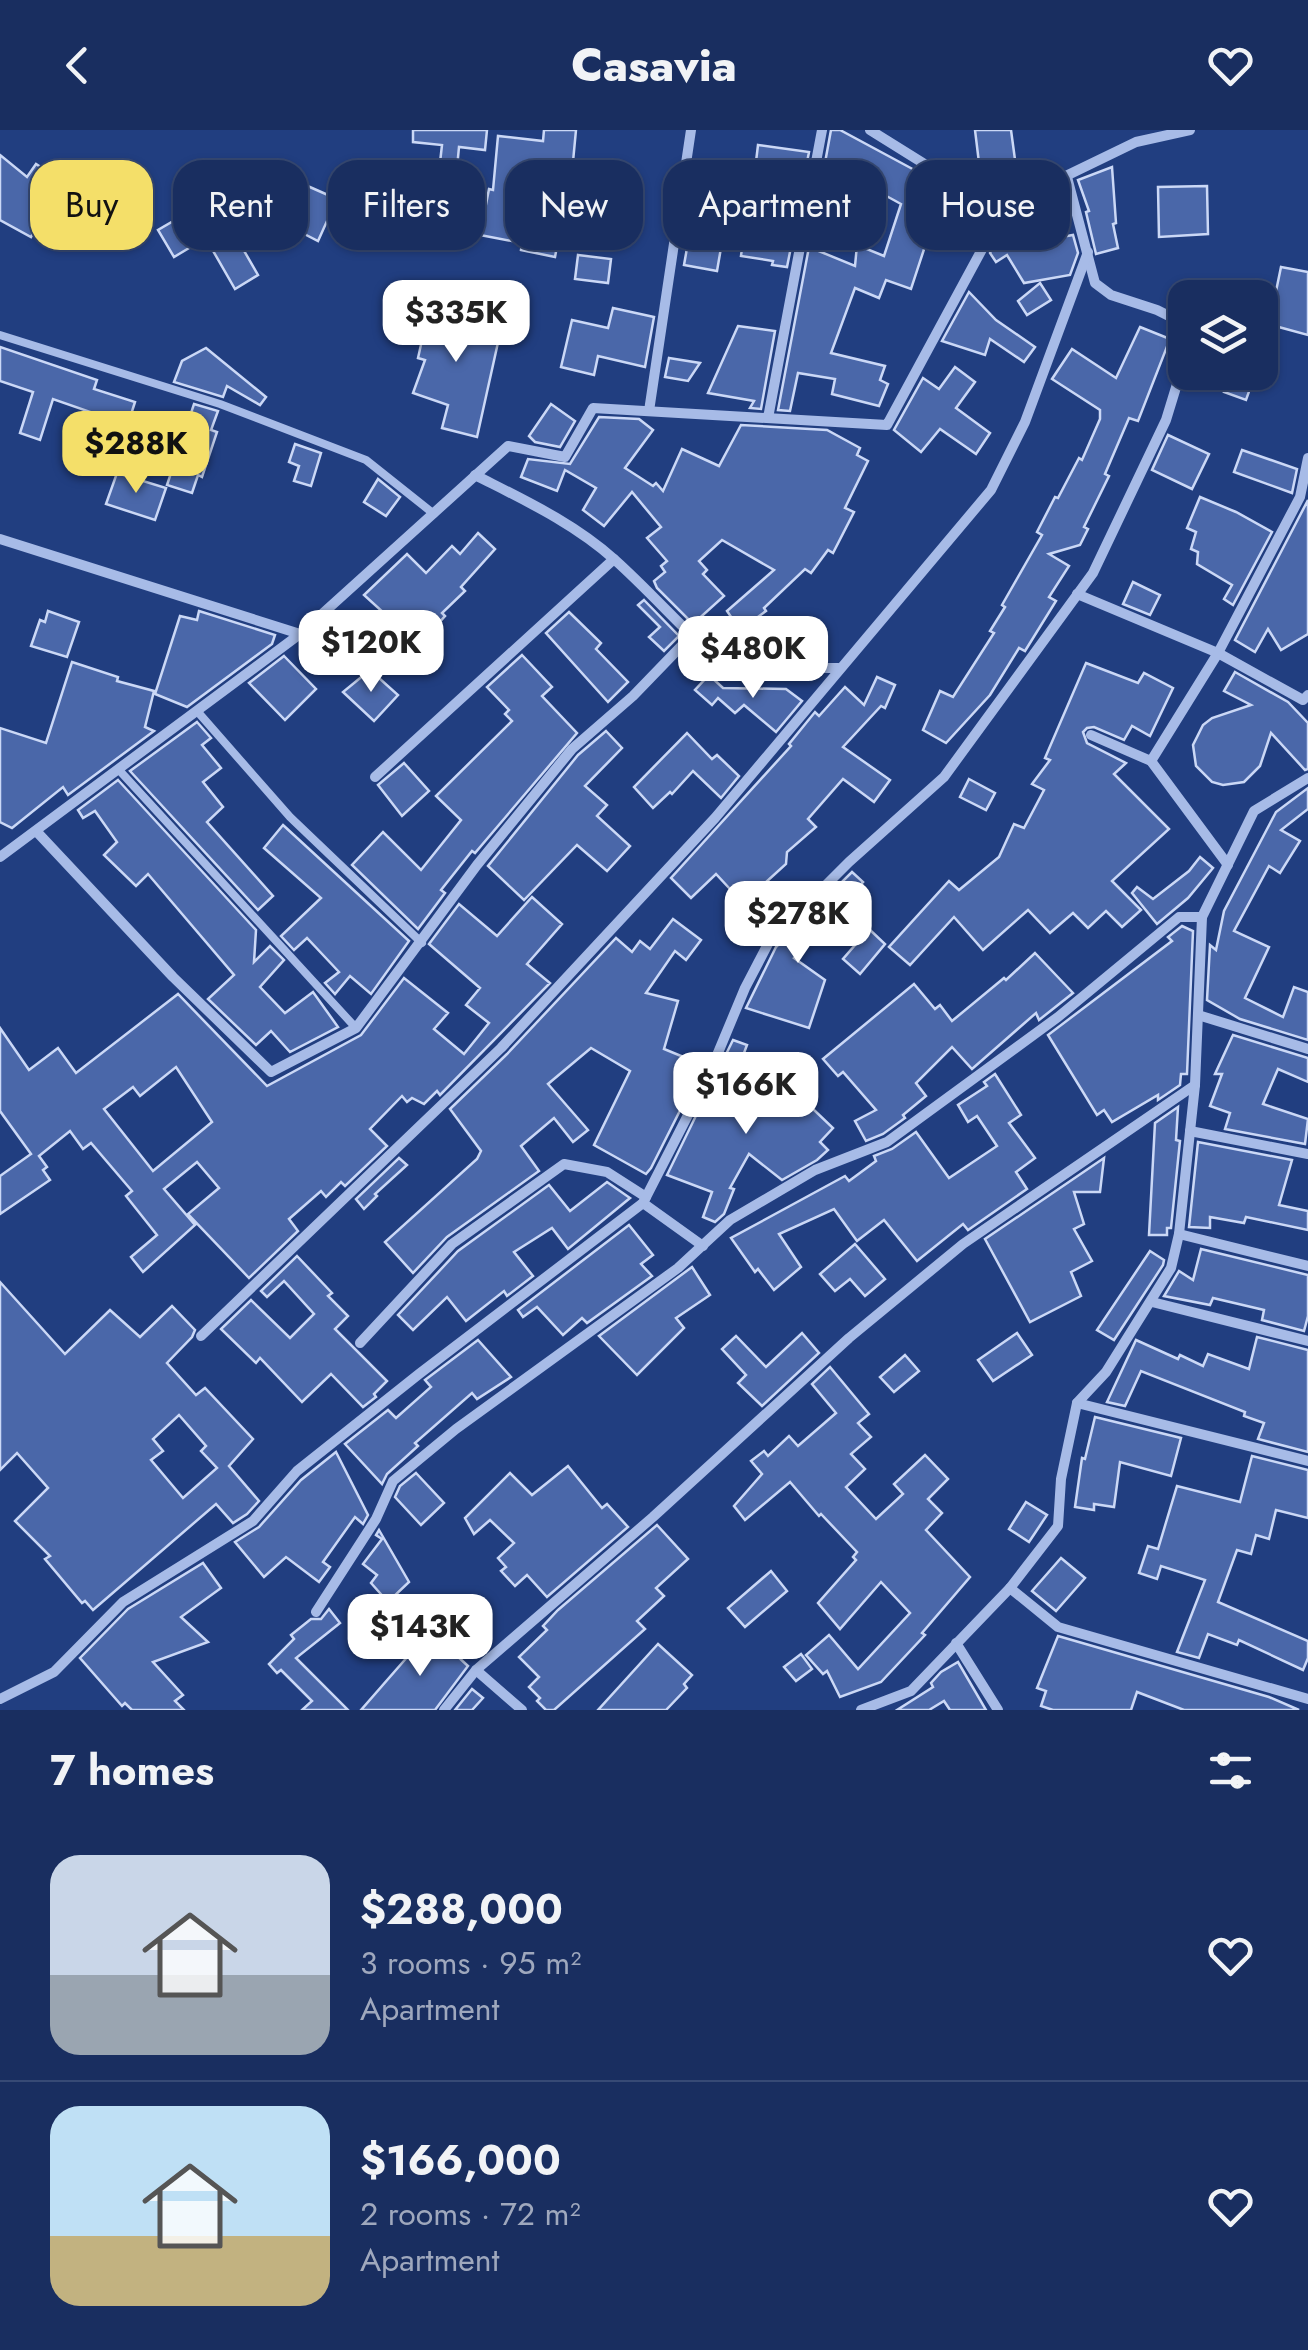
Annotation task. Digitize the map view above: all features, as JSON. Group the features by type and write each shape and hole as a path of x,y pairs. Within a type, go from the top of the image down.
{"street":[{"path":"649,412 691,130"},
{"path":"768,418 822,130"},
{"path":"870,130 918,160"},
{"path":"1070,176 1136,142 1190,130"},
{"path":"1070,189 1095,283 1110,294 1168,316"},
{"path":"0,857 300,634 508,446 564,457 593,408 887,425 981,250"},
{"path":"201,1336 502,1048 715,818 990,490 1025,422 1088,252"},
{"path":"0,1699 54,1672 123,1602 253,1521 297,1471 645,1200 710,1072 769,942 848,862 944,777 1093,573 1166,420 1175,390"},
{"path":"1151,761 1218,654 1300,497 1308,458"},
{"path":"475,476 557,516 614,559 690,637 727,668 838,668"},
{"path":"0,539 300,634"},
{"path":"375,778 614,559"},
{"path":"1077,594 1218,654 1303,700 1308,695"},
{"path":"38,832 172,977 272,1072 356,1028 477,865 572,749 690,637"},
{"path":"1092,735 1151,761 1228,864"},
{"path":"861,1710 911,1691 1010,1588 1058,1526 1061,1479 1077,1403 1106,1372 1152,1302 1170,1268 1179,1234 1195,1085 1202,917 1254,811 1308,778"},
{"path":"316,1612 376,1518 393,1480 456,1429 620,1311 730,1220 815,1170 887,1142 1058,1017 1179,917 1202,917"},
{"path":"1198,1015 1308,1049"},
{"path":"444,1710 476,1670 653,1517 848,1338 963,1244 1195,1085"},
{"path":"1190,1131 1308,1154"},
{"path":"360,1343 452,1244 564,1164 606,1172 703,1246"},
{"path":"1179,1234 1308,1266"},
{"path":"1152,1302 1308,1341"},
{"path":"1077,1403 1308,1460"},
{"path":"1010,1588 1058,1627 1308,1699"},
{"path":"956,1643 998,1710"},
{"path":"476,1670 522,1710"}],"lane":[{"path":"0,335 220,404 366,460 434,514"},
{"path":"197,711 290,816 422,944"},
{"path":"119,770 356,1028"}],"building":[{"path":"413,130 487,130 485,150 459,147 458,160 440,160 442,145 413,142"},
{"path":"544,130 576,130 573,160 505,160 505,240 485,236 485,209 489,189 493,190 498,136 543,141"},
{"path":"831,130 840,130 906,165 906,250 924,250 911,289 886,280 879,298 855,288 831,353 885,366 880,380 888,384 879,406 832,394 835,379 798,373 790,411 778,410 808,250 855,266 857,250 884,256 901,204 886,196 886,160 826,160"},
{"path":"975,130 1011,130 1015,160 979,160"},
{"path":"758,145 809,152 807,160 756,160"},
{"path":"0,155 27,177 30,173 30,236 0,220"},
{"path":"1112,167 1116,223 1113,224 1118,248 1096,254 1086,212 1089,211 1078,180"},
{"path":"308,186 328,195 328,219 318,241 308,236"},
{"path":"1207,186 1208,234 1159,237 1158,187"},
{"path":"173,221 173,250 186,250 174,257 158,230"},
{"path":"1073,235 1078,253 1070,275 1024,283 1007,255 996,262 990,253 1070,250"},
{"path":"213,250 244,250 258,275 235,289"},
{"path":"521,250 556,250 555,257"},
{"path":"687,250 721,250 717,271 684,265"},
{"path":"742,250 790,250 787,267 741,256"},
{"path":"578,255 611,259 608,283 575,279"},
{"path":"1281,267 1308,272 1308,335 1278,327"},
{"path":"1040,283 1051,300 1027,315 1018,301"},
{"path":"969,292 996,320 1035,347 1024,362 990,339 985,355 942,341"},
{"path":"418,297 453,308 450,319 501,329 477,437 442,428 448,405 413,393 425,360 418,358 427,318 413,314"},
{"path":"613,308 654,317 645,367 598,356 594,375 561,367 572,320 608,328"},
{"path":"738,326 775,331 761,409 750,408 754,401 708,393"},
{"path":"1140,327 1168,338 1138,421 1129,418 1080,545 1049,554 1069,566 1049,597 1056,601 1025,651 1019,648 990,695 946,743 923,730 940,691 953,697 994,633 990,631 1005,607 1002,605 1042,535 1037,532 1079,458 1082,460 1100,419 1100,410 1052,379 1072,349 1116,378"},
{"path":"0,347 97,380 94,389 135,402 113,471 81,462 96,414 53,399 40,440 20,433 33,392 0,381"},
{"path":"206,348 266,397 260,405 227,386 223,397 174,382 182,361"},
{"path":"669,358 700,363 688,381 665,377"},
{"path":"955,367 975,382 956,408 990,433 976,454 940,429 921,452 894,430 923,378 939,389"},
{"path":"1225,390 1250,390 1246,400"},
{"path":"194,404 218,411 211,430 217,432 202,477 198,475 192,493 167,485"},
{"path":"551,404 575,421 560,447 535,442 529,436"},
{"path":"599,417 639,419 653,430 625,468 653,486 656,483 663,491 682,449 719,466 741,425 827,430 860,448 857,455 868,461 845,508 854,512 833,553 828,550 811,573 805,569 764,608 766,611 740,630 727,611 774,570 722,540 699,561 707,570 703,574 724,596 693,624 657,588 654,581 665,572 661,566 667,561 647,538 661,527 632,492 604,526 583,510 596,488 565,470 557,491 521,477 528,459 570,464"},
{"path":"1168,435 1209,454 1192,489 1152,470"},
{"path":"295,444 321,453 311,486 294,481 299,466 289,462"},
{"path":"1242,450 1297,469 1292,493 1234,472"},
{"path":"117,473 166,488 155,520 106,504"},
{"path":"378,479 400,497 386,516 364,502"},
{"path":"1200,497 1272,532 1233,605 1224,599 1232,585 1197,564 1198,552 1191,549 1196,532 1187,528"},
{"path":"1308,500 1308,634 1281,650 1268,629 1255,652 1235,640"},
{"path":"478,533 495,549 461,587 465,591 442,613 445,616 419,645 364,595 407,554 426,573 452,546 460,554"},
{"path":"1133,582 1160,595 1150,615 1123,604"},
{"path":"644,600 679,636 664,651 649,637 660,627 638,605"},
{"path":"48,611 79,622 67,657 31,646 40,620 45,622"},
{"path":"199,611 275,635 272,644 187,707 155,694 180,616 197,620"},
{"path":"569,612 601,643 596,649 628,682 608,702 546,633"},
{"path":"522,655 552,687 542,696 577,733 475,853 472,851 441,890 445,893 418,929 352,865 383,832 421,870 461,820 436,796 512,721 505,714 509,710 487,687"},
{"path":"284,656 316,689 285,720 249,683"},
{"path":"72,662 154,691 145,727 154,731 68,795 63,787 12,828 0,822 0,728 46,743"},
{"path":"1086,663 1138,683 1144,673 1173,688 1150,736 1132,726 1124,740 1094,727 1083,732 1087,743 1126,763 1114,774 1169,829 1112,881 1141,910 1122,927 1106,911 1088,928 1073,913 1050,933 1028,910 983,950 954,917 910,965 889,947 949,881 959,890 999,857 1014,824 1024,828 1044,790 1032,784 1050,760 1045,758"},
{"path":"370,670 398,695 374,721 343,692"},
{"path":"1235,672 1288,702 1308,723 1308,769 1271,733 1260,766 1244,782 1212,782 1196,766 1193,745 1203,725 1251,705 1224,691"},
{"path":"709,675 723,688 786,689 802,701 776,732 744,705 735,713 718,698 712,705 695,690"},
{"path":"877,677 895,685 885,708 881,706 843,747 890,780 874,802 843,779 808,819 816,827 787,852 786,864 743,903 716,874 691,898 671,878 791,746 815,712 819,716 845,687 864,705"},
{"path":"197,722 211,738 202,745 221,768 203,782 223,807 207,822 273,896 258,910 130,771"},
{"path":"606,731 622,748 585,786 607,805 597,816 630,846 607,871 577,845 524,900 488,866 578,755"},
{"path":"687,733 712,759 717,755 739,776 721,798 693,771 653,808 634,787"},
{"path":"404,763 429,791 402,816 378,785"},
{"path":"969,779 995,793 986,810 960,797"},
{"path":"118,780 256,930 254,962 270,946 284,960 260,987 285,1013 313,992 338,1027 290,1052 271,1031 256,1045 208,999 234,975 148,874 136,886 104,855 117,842 95,811 83,818 78,810"},
{"path":"1308,788 1308,809 1281,830 1300,841 1280,873 1269,866 1234,931 1269,947 1245,998 1283,1017 1294,987 1308,992 1308,1040 1240,1019 1207,1000 1210,945 1216,950 1224,911 1276,812"},
{"path":"283,825 409,941 371,994 350,976 335,994 325,983 339,972 307,938 294,950 281,936 321,898 264,848"},
{"path":"1200,857 1213,868 1188,898 1157,924 1132,893 1137,887 1153,899 1189,871"},
{"path":"852,872 863,882 794,958 825,980 809,1028 746,1008 776,947"},
{"path":"532,897 562,924 527,964 550,983 440,1095 437,1091 424,1104 412,1098 407,1102 402,1096 370,1129 387,1146 345,1186 341,1182 326,1197 321,1191 289,1219 298,1231 249,1278 188,1214 219,1188 197,1162 164,1189 195,1225 143,1272 131,1257 157,1235 126,1196 132,1191 91,1143 83,1149 70,1131 39,1156 50,1180 0,1214 0,1176 31,1154 0,1111 0,1028 29,1070 58,1048 76,1073 178,994 267,1086 361,1035 404,978 448,1013 434,1029 464,1054 489,1023 466,1005 480,988 429,944 459,904 497,936","holes":["176,1067 212,1122 153,1171 104,1109 133,1087 140,1096"]},
{"path":"673,919 701,940 686,960 675,951 646,993 678,1001 664,1049 703,1065 651,1168 646,1174 594,1145 630,1071 591,1048 548,1084 588,1130 573,1142 554,1118 521,1146 539,1171 447,1237 413,1273 385,1242 477,1159 481,1151 450,1109 616,938 632,952 640,941 650,949"},
{"path":"1182,926 1193,931 1187,1074 1181,1074 1180,1085 1158,1100 1158,1095 1112,1122 1104,1110 1097,1115 1048,1035 1172,941 1168,937"},
{"path":"869,929 885,944 860,974 843,959"},
{"path":"1035,953 1073,993 1039,1020 1036,1013 972,1069 952,1047 916,1083 926,1096 903,1115 905,1118 866,1141 855,1121 876,1110 843,1072 838,1076 823,1059 914,984 935,1009 940,1005 952,1021"},
{"path":"1233,1035 1308,1058 1308,1082 1278,1069 1263,1104 1308,1119 1305,1144 1225,1129 1230,1113 1210,1106 1222,1074 1215,1074"},
{"path":"733,1040 747,1045 729,1093 768,1109 790,1087 833,1128 820,1142 828,1150 782,1180 749,1154 730,1188 734,1189 724,1214 715,1222 703,1217 712,1192 667,1175"},
{"path":"995,1074 1021,1115 1009,1123 1035,1158 1016,1172 1027,1189 968,1230 963,1224 917,1261 884,1220 857,1241 834,1209 779,1234 801,1267 774,1290 758,1269 755,1272 731,1238 845,1176 849,1181 876,1161 874,1156 916,1132 949,1178 997,1146 977,1116 968,1122 958,1105 987,1086 984,1082"},
{"path":"1178,1107 1176,1140 1180,1141 1171,1228 1167,1228 1167,1235 1149,1235 1155,1123"},
{"path":"1198,1142 1292,1160 1279,1205 1308,1211 1308,1230 1246,1217 1244,1223 1210,1217 1210,1228 1189,1227"},
{"path":"399,1158 407,1165 364,1209 356,1199"},
{"path":"1104,1158 1100,1192 1074,1192 1084,1224 1074,1229 1092,1261 1071,1272 1081,1296 1030,1322 985,1239"},
{"path":"607,1182 630,1198 568,1249 552,1228 514,1252 533,1276 507,1296 504,1291 466,1321 447,1297 413,1330 398,1315 458,1251 549,1185 570,1211"},
{"path":"629,1225 653,1255 641,1264 652,1276 587,1323 582,1318 563,1335 537,1307 523,1317 518,1310"},
{"path":"855,1244 885,1279 865,1296 850,1279 835,1291 820,1274"},
{"path":"1201,1249 1308,1275 1304,1331 1262,1320 1264,1310 1213,1298 1210,1305 1164,1296 1179,1271 1193,1280"},
{"path":"1150,1251 1164,1260 1163,1265 1114,1340 1097,1330"},
{"path":"297,1256 348,1316 335,1329 387,1381 363,1407 331,1374 302,1402 260,1358 256,1363 221,1329 251,1300 290,1338 314,1314 284,1281 267,1297 261,1291"},
{"path":"692,1267 710,1295 676,1318 684,1328 637,1375 599,1336"},
{"path":"0,1282 65,1354 110,1310 140,1337 172,1306 195,1330 167,1363 196,1395 205,1388 253,1439 229,1466 259,1501 233,1523 216,1504 93,1610 85,1601 82,1603 45,1559 50,1556 15,1521 48,1488 17,1453 0,1470","holes":["179,1415 206,1446 201,1451 217,1468 183,1498 151,1460 163,1451 153,1439"]},
{"path":"802,1333 819,1353 762,1406 738,1383 746,1375 722,1349 736,1336 766,1367"},
{"path":"1017,1333 1032,1355 993,1381 978,1360"},
{"path":"1257,1337 1308,1350 1308,1452 1258,1439 1264,1423 1141,1371 1125,1406 1107,1402 1136,1340 1203,1366 1208,1354 1249,1369"},
{"path":"478,1340 511,1377 477,1399 472,1393 415,1443 418,1446 387,1474 382,1484 345,1444 388,1410 396,1418 431,1387 425,1380"},
{"path":"905,1355 919,1371 894,1392 880,1377"},
{"path":"830,1367 869,1414 858,1423 871,1437 851,1454 865,1469 846,1487 876,1519 903,1494 894,1484 925,1455 948,1479 928,1499 942,1513 926,1530 970,1577 922,1633 925,1635 881,1682 840,1697 827,1671 823,1674 806,1655 829,1635 858,1669 910,1613 881,1582 840,1629 818,1603 856,1560 853,1557 857,1552 790,1482 745,1520 734,1506 762,1474 751,1461 764,1451 768,1456 789,1436 798,1446 836,1413 812,1384"},
{"path":"1095,1417 1181,1438 1171,1476 1120,1462 1114,1507 1075,1507 1082,1458 1085,1459"},
{"path":"336,1452 368,1515 363,1524 355,1517 323,1562 330,1567 319,1582 286,1557 264,1577 235,1542 259,1527 301,1480"},
{"path":"1252,1456 1308,1470 1308,1518 1276,1510 1269,1539 1256,1535 1251,1554 1237,1550 1218,1602 1308,1641 1303,1670 1239,1640 1237,1645 1208,1634 1199,1658 1177,1652 1205,1580 1161,1566 1157,1579 1139,1573 1148,1546 1158,1549 1177,1486 1240,1502"},
{"path":"568,1466 602,1508 607,1504 628,1527 547,1597 527,1575 515,1586 501,1571 506,1567 498,1558 514,1543 490,1520 474,1534 465,1518 510,1473 532,1495"},
{"path":"416,1473 444,1503 421,1525 395,1497 400,1486"},
{"path":"1026,1502 1047,1515 1029,1542 1009,1529"},
{"path":"657,1525 688,1559 656,1588 664,1596 637,1621 645,1629 554,1710 546,1710 529,1687 539,1677 519,1657 547,1630 543,1626 558,1610"},
{"path":"379,1530 409,1582 388,1602 371,1583 377,1575 363,1564 382,1539 376,1535"},
{"path":"1061,1558 1085,1578 1056,1611 1032,1591"},
{"path":"203,1563 221,1588 181,1617 208,1642 153,1662 183,1695 175,1701 184,1710 132,1710 125,1703 122,1706 80,1658 128,1609"},
{"path":"771,1571 787,1591 745,1627 728,1608"},
{"path":"329,1609 340,1623 296,1658 348,1710 302,1710 312,1701 281,1670 277,1673 269,1664 294,1639 291,1635 311,1619 321,1619"},
{"path":"430,1631 468,1666 435,1710 361,1710"},
{"path":"1058,1636 1269,1697 1299,1710 1184,1710 1137,1692 1131,1710 1053,1710 1041,1706 1046,1691 1037,1688"},
{"path":"658,1644 692,1675 684,1684 687,1688 666,1710 598,1710"},
{"path":"801,1654 812,1669 796,1681 784,1667"},
{"path":"958,1662 986,1710 950,1710 944,1701 929,1710 897,1710 933,1687 931,1683 941,1672"},
{"path":"472,1689 483,1698 472,1710 455,1710"}]}
